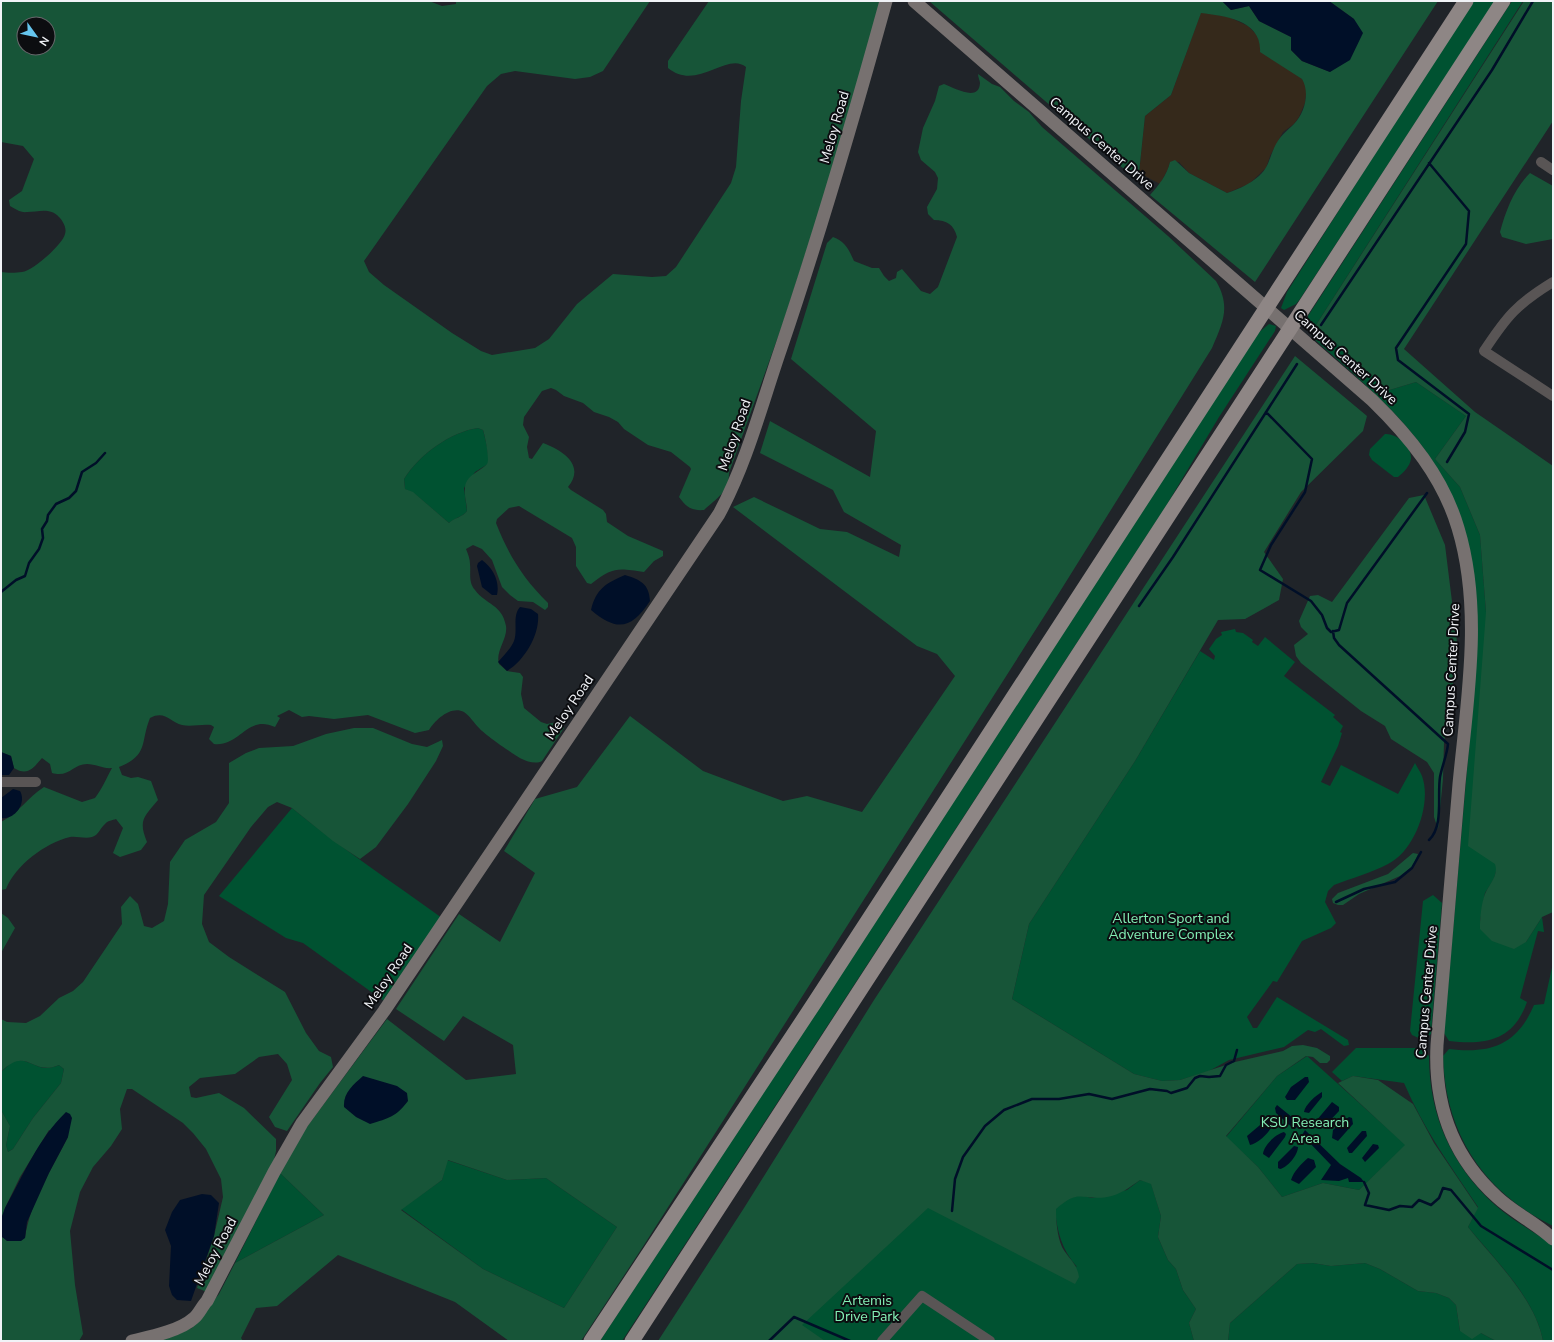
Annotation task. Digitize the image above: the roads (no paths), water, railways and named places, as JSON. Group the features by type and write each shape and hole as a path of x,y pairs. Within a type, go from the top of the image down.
{"main road":[{"path":"592,1341 816,1002 1466,1"},
{"path":"632,1341 1503,1"}],"street":[{"name":"Meloy Road","path":"132,1341 162,1334 186,1323 193,1318 207,1300 274,1172 302,1123 380,1017 719,514 730,493 745,455 798,296 841,161 886,1"},
{"name":"Campus Center Drive","path":"914,1 1372,400 1424,458 1442,488 1451,507 1462,543 1469,575 1471,641 1436,1067 1439,1098 1445,1120 1460,1151 1476,1174 1497,1198 1538,1226 1553,1239"},
{"path":"1541,162 1553,170"},
{"path":"1553,282 1529,297 1513,311 1484,351 1553,396"},
{"path":"1,782 36,782"},
{"name":"Campus Center Drive","path":"1538,1226 1553,1231"},
{"path":"882,1341 922,1296 990,1341"}],"water":[{"path":"1222,1 1329,1 1354,19 1363,33 1350,60 1330,72 1302,61 1291,50 1291,37 1259,21 1249,6 1231,10"},
{"path":"482,560 495,575 498,590 497,595 492,595 482,587 477,566"},
{"path":"625,575 640,581 646,587 650,601 631,622 617,624 609,622 591,610 593,603 599,592 607,584"},
{"path":"520,607 531,609 538,614 537,630 530,646 520,660 507,671 498,662 509,650 514,641 516,632 516,615"},
{"path":"1,752 11,756 14,768 9,775 1,775"},
{"path":"13,789 20,791 22,796 21,805 15,814 6,818 1,818 1,798"},
{"path":"363,1076 397,1086 407,1093 408,1101 396,1114 370,1124 356,1117 344,1107 344,1102 349,1090"},
{"path":"1305,1077 1308,1077 1309,1082 1295,1100 1287,1100 1285,1097 1291,1087"},
{"path":"1322,1092 1322,1097 1309,1113 1304,1112 1306,1106 1311,1100"},
{"path":"1332,1102 1339,1107 1339,1111 1323,1128 1316,1125 1316,1121"},
{"path":"1277,1105 1298,1122 1299,1125 1296,1128 1294,1129 1276,1113 1275,1108"},
{"path":"66,1112 70,1114 72,1118 68,1137 49,1173 27,1222 25,1238 21,1241 7,1241 1,1236 2,1216 5,1208 39,1145 56,1122"},
{"path":"1349,1117 1352,1118 1353,1124 1338,1141 1332,1138 1333,1130"},
{"path":"1269,1119 1273,1121 1271,1128 1265,1136 1250,1145 1247,1136"},
{"path":"1305,1130 1340,1164 1361,1178 1364,1182 1349,1182 1348,1178 1339,1181 1321,1180 1331,1165 1302,1135"},
{"path":"1362,1131 1366,1131 1367,1136 1352,1153 1349,1153 1347,1148"},
{"path":"1284,1132 1286,1134 1285,1137 1269,1158 1263,1154 1271,1140"},
{"path":"1373,1144 1378,1145 1379,1148 1365,1162 1362,1158"},
{"path":"1294,1146 1298,1147 1298,1150 1289,1164 1283,1168 1278,1168 1278,1162"},
{"path":"1308,1158 1314,1160 1316,1167 1299,1184 1291,1180 1298,1168"},
{"path":"202,1194 211,1195 219,1203 214,1236 191,1301 177,1300 172,1295 169,1286 171,1246 165,1230 172,1212 180,1200"}],"waterway":[{"path":"1321,325 1492,70 1533,1"},
{"path":"1429,163 1469,211 1466,244 1396,348 1398,360 1469,414 1465,432 1447,462"},
{"path":"1139,606 1173,557 1297,364"},
{"path":"1266,412 1312,459 1305,492 1271,545 1260,570 1311,601 1322,615 1327,628 1331,632 1339,630 1347,603 1427,493"},
{"path":"1,592 16,580 25,576 29,563 39,549 43,538 42,529 47,521 48,515 56,504 69,498 76,491 82,472 96,463 105,453"},
{"path":"1333,631 1334,638 1339,645 1448,744 1440,777 1437,827 1429,840"},
{"path":"1336,902 1364,889 1395,882 1412,868 1421,852"},
{"path":"952,1211 955,1179 963,1157 985,1126 1004,1110 1032,1099 1059,1099 1089,1094 1112,1099 1150,1089 1167,1091 1171,1093 1187,1088 1195,1078 1200,1076 1220,1076 1226,1065 1234,1061 1237,1050"},
{"path":"1364,1182 1369,1193 1365,1205 1389,1210 1400,1206 1412,1207 1419,1200 1431,1205 1439,1198 1443,1188 1451,1190 1481,1226 1553,1270"},
{"path":"769,1341 794,1317 850,1341"}],"park label":[{"name":"Allerton Sport and Adventure Complex","path":"1171,926"},
{"name":"KSU Research Area","path":"1305,1130"},
{"name":"Artemis Drive Park","path":"867,1308"}]}
